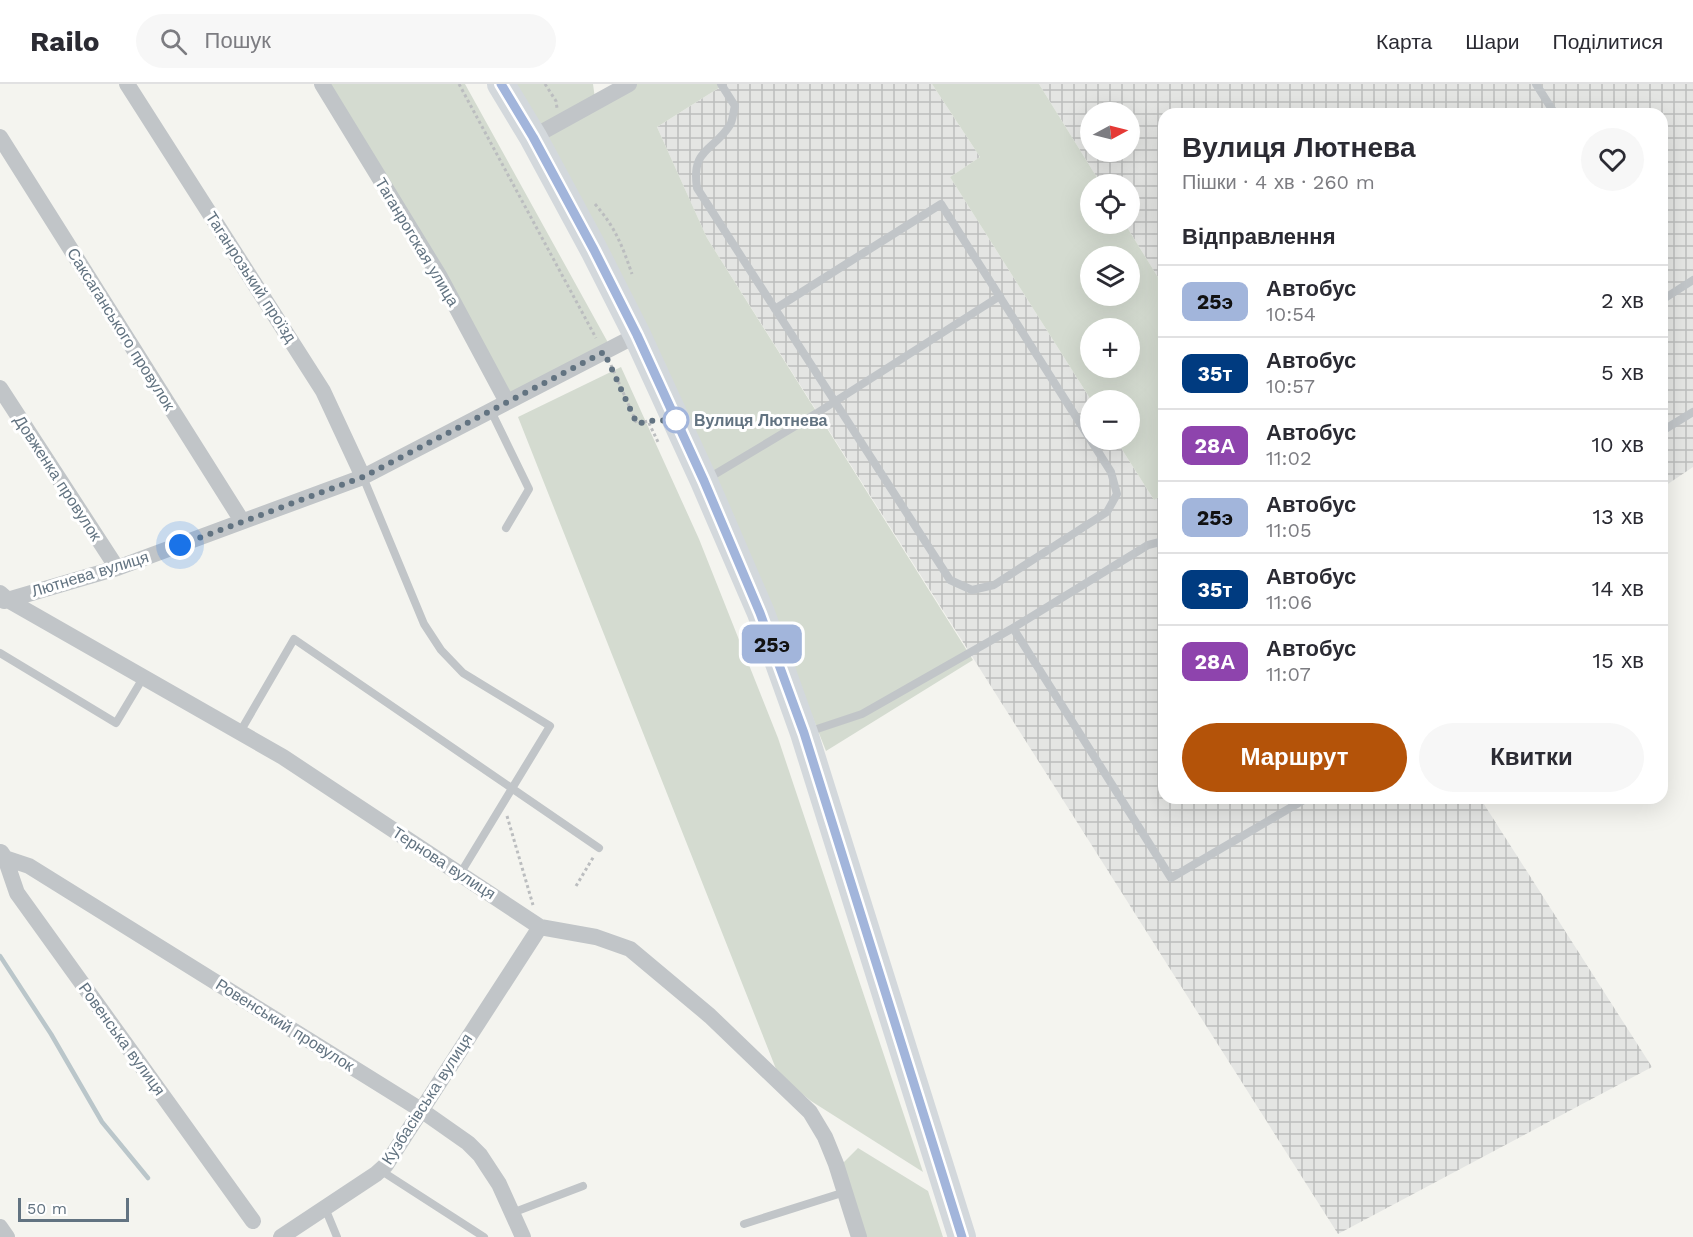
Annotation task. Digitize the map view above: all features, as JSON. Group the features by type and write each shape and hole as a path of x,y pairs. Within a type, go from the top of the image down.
{"highway":[{"path":"501,84 533,137 637,335 704,481 760,613 804,733 962,1237"}],"street":[{"name":"Таганрозький проїзд","path":"128,84 323,391 363,477"},
{"name":"Таганрогская улица","path":"322,84 440,277 507,402"},
{"path":"533,137 606,90 629,84"},
{"name":"Саксаганського провулок","path":"0,137 242,521"},
{"name":"Лютнева вулиця","path":"2,598 117,568 363,477 637,335"},
{"name":"Довженка провулок","path":"0,388 117,568"},
{"name":"Тернова вулиця","path":"2,598 283,757 540,927 596,938 630,949 665,977 776,1077 810,1112 825,1137 845,1192"},
{"name":"Ровенський провулок","path":"3,855 29,866 421,1110 468,1143 480,1155 499,1184 523,1237"},
{"name":"Ровенська вулиця","path":"3,855 17,893 253,1221"},
{"name":"Кузбасівська вулиця","path":"281,1237 380,1170 540,927"},
{"path":"845,1192 859,1237"},
{"path":"0,1227 7,1237"}],"lane":[{"path":"721,84 735,106 731,123 703,152 695,171 698,188 950,580 972,591 994,585 1107,512 1117,494 1111,472 941,204 776,309"},
{"path":"1536,84 1550,108"},
{"path":"1668,296 1693,280"},
{"path":"704,481 835,401 999,296"},
{"path":"491,411 529,489 506,528"},
{"path":"1668,427 1693,412"},
{"path":"363,477 424,624 441,650 463,673 550,726 460,874"},
{"path":"804,733 862,714 1013,628 1148,545 1158,542"},
{"path":"1013,628 1171,878 1297,804"},
{"path":"240,732 294,639 599,848"},
{"path":"0,653 116,723 143,678"},
{"path":"380,1170 484,1237"},
{"path":"512,1213 583,1186"},
{"path":"744,1224 845,1192"},
{"path":"325,1208 337,1237"}],"path":[{"path":"459,84 604,352 637,424 648,421 658,442"},
{"path":"545,84 556,101 558,123"},
{"path":"611,223 624,249 634,282"},
{"path":"503,802 540,927"},
{"path":"576,886 599,848"}],"shaded area":[{"path":"324,84 465,84 611,348 508,398"},
{"path":"513,84 593,84 596,106 632,84 725,84 657,127 707,238 973,660 826,751 736,524"},
{"path":"725,84 932,84 980,157 950,177 1085,390 1080,390 1080,450 1122,450 1154,500 1158,498 1158,804 1484,804 1652,1067 1338,1234 707,238 657,127"},
{"path":"932,84 1039,84 1080,150 1080,162 1087,162 1095,174 1080,174 1080,234 1131,234 1139,246 1080,246 1080,306 1140,306 1140,248 1158,277 1158,498 1154,500 1122,450 1140,450 1140,390 1085,390 950,177 980,157"},
{"path":"1039,84 1693,84 1693,467 1668,484 1668,108 1158,108 1158,277 1131,234 1140,234 1140,174 1095,174 1087,162 1140,162 1140,102 1080,102 1080,150"},
{"path":"621,367 699,539 778,738 923,1172 811,1101 778,1074 518,417"},
{"path":"858,1148 928,1191 943,1237 866,1237 843,1163"}],"waterway":[{"path":"0,956 51,1034 102,1122 148,1178"}],"bus line":[{"name":"25э","path":"501,84 533,137 637,335 704,481 760,613 804,733 962,1237"}],"place":[{"name":"Вулиця Лютнева","path":"676,420"}],"route":[{"path":"180,545 363,477 604,352 637,424 648,421 676,420"}]}
